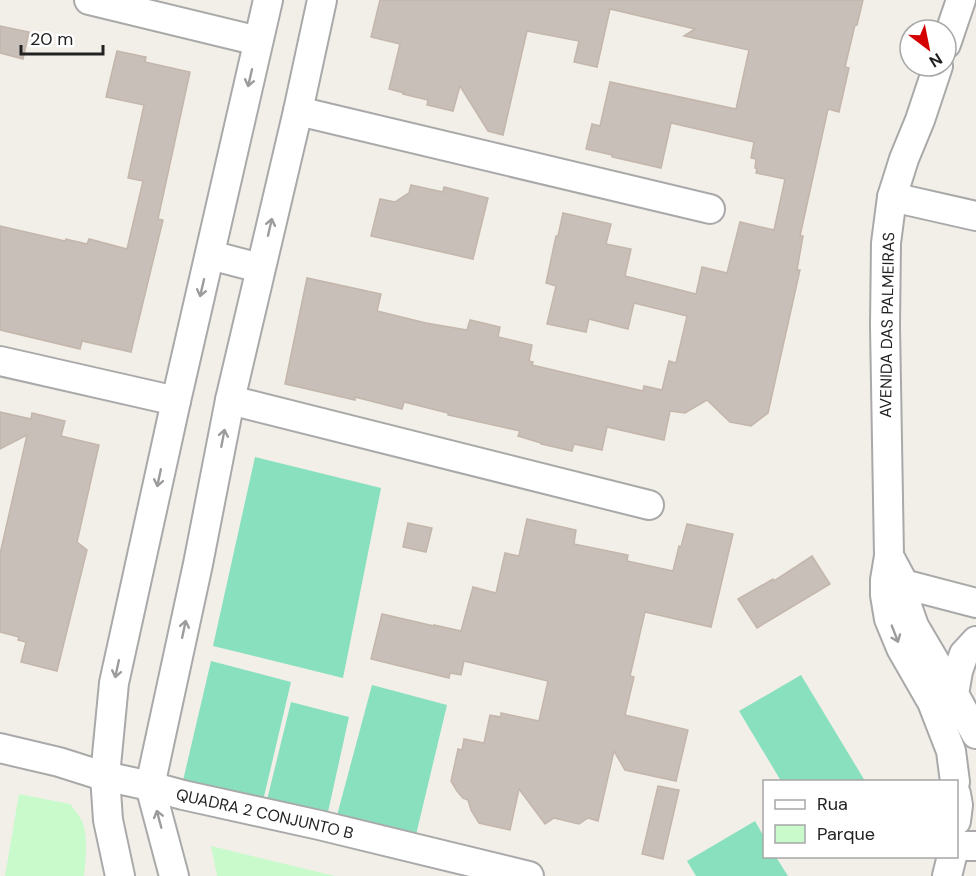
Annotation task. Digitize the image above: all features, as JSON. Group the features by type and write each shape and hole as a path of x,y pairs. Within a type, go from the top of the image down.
{"street":[{"path":"89,0 258,41"},
{"path":"100,876 96,839 114,683 268,0"},
{"path":"174,876 150,786 198,564 230,400 322,0"},
{"path":"955,18 961,0"},
{"name":"AVENIDA DAS PALMEIRAS","path":"934,78 892,197 886,243 885,326 894,583 889,619 901,648 932,702 951,751 955,780"},
{"path":"298,111 710,209"},
{"path":"892,197 976,216"},
{"path":"210,255 260,268"},
{"path":"0,362 176,401"},
{"path":"230,400 649,505"},
{"path":"894,583 976,603"},
{"path":"894,583 976,616"},
{"name":"AVENIDA DAS PALMEIRAS","path":"894,583 914,626 976,734"},
{"path":"954,694 964,654 976,641"},
{"name":"QUADRA 2 CONJUNTO B","path":"0,748 218,803 530,876"},
{"path":"103,775 108,820 120,876"},
{"path":"958,846 976,846"},
{"path":"947,876 951,858"}],"green space":[{"path":"255,457 381,488 343,678 213,646"},
{"path":"211,661 291,682 262,805 182,785"},
{"path":"801,675 864,780 780,780 739,711"},
{"path":"372,685 447,705 415,839 336,819"},
{"path":"291,702 349,717 326,821 266,804"},
{"path":"19,794 70,804 82,821 85,833 84,876 5,876"},
{"path":"755,821 763,835 763,858 777,858 788,876 696,876 687,861"},
{"path":"211,846 335,876 217,876"}],"building":[{"path":"380,0 863,0 845,67 849,68 839,112 828,109 800,236 803,236 797,270 800,270 768,413 751,426 730,422 707,400 685,413 670,411 664,440 607,427 602,450 574,444 572,451 518,436 520,431 448,415 448,413 404,402 402,409 355,397 355,400 285,384 307,278 381,294 377,311 467,330 470,320 500,327 498,337 532,345 529,361 533,362 532,365 643,391 644,386 662,390 669,361 676,363 687,316 634,303 628,329 589,319 586,332 547,324 556,286 546,283 563,213 611,224 606,244 631,249 625,276 696,294 702,267 727,273 740,222 774,230 785,179 756,173 756,159 751,158 754,142 671,123 661,168 586,149 592,124 600,126 610,82 736,109 749,50 684,36 695,29 610,9 597,67 574,62 579,41 527,31 503,135 488,131 460,86 453,111 427,105 428,100 389,89 400,44 371,37"},
{"path":"0,26 29,32 23,59 0,53"},
{"path":"117,51 146,57 145,62 190,72 158,219 163,220 131,352 82,341 80,349 0,330 0,226 65,241 66,239 87,244 89,239 127,249 143,181 128,178 144,105 106,97"},
{"path":"411,185 443,192 444,187 488,198 473,259 371,236 380,199 395,202 409,193"},
{"path":"0,412 31,419 32,413 65,421 61,436 99,445 77,542 87,550 57,671 21,662 26,642 18,640 19,637 0,632 0,554 27,435 0,449"},
{"path":"527,519 576,530 574,544 628,555 627,561 673,571 687,524 733,534 711,627 645,612 630,676 634,677 625,715 688,730 676,781 625,770 614,751 598,821 588,818 579,824 554,818 545,824 519,789 510,830 479,823 468,800 457,791 451,781 458,749 462,750 464,739 484,743 490,715 501,717 501,713 539,721 548,681 464,661 461,675 450,673 449,678 371,659 382,614 461,631 473,587 496,593 505,553 519,556"},
{"path":"408,523 432,528 426,552 403,547"},
{"path":"812,556 830,584 757,628 738,599 773,579 774,581"},
{"path":"658,786 679,790 663,859 642,854"}]}
